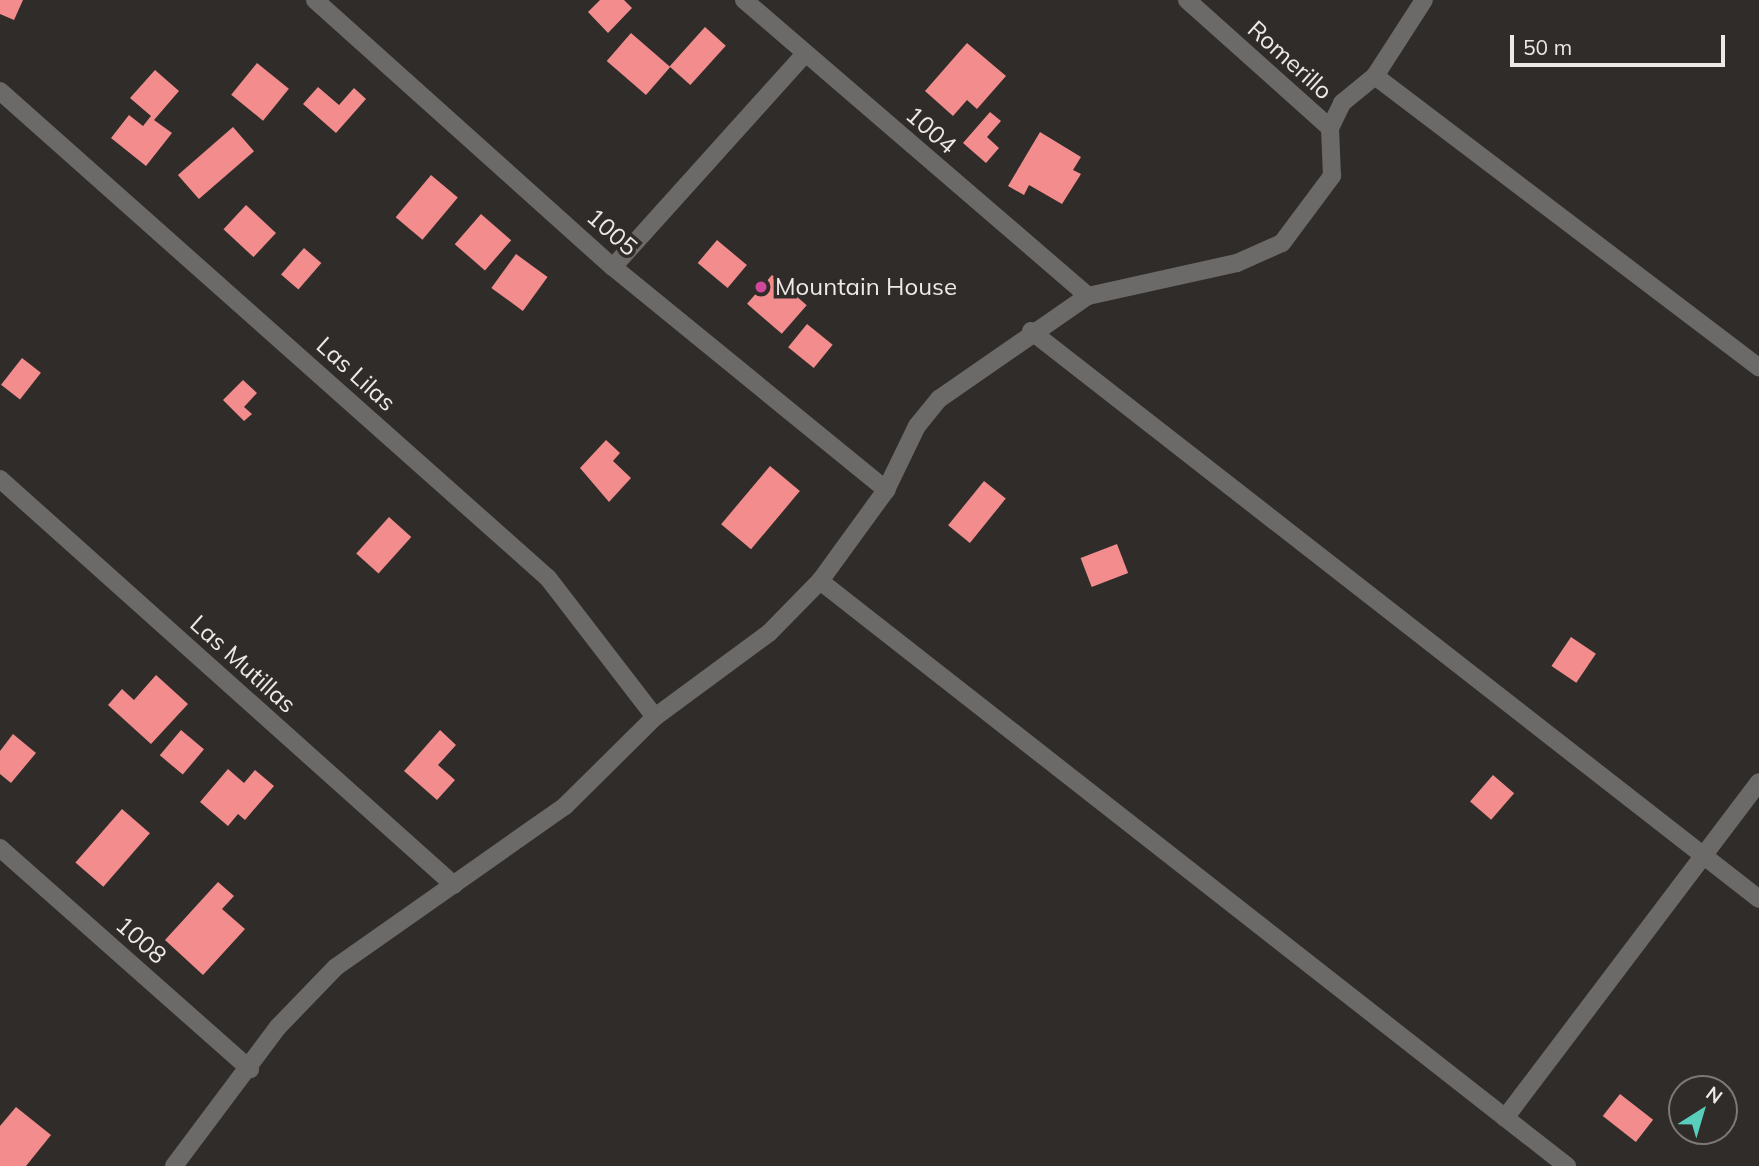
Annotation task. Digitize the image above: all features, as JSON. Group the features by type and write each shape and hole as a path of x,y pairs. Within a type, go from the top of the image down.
{"street":[{"name":"1005","path":"315,0 614,267 886,490"},
{"name":"1004","path":"744,0 1088,296"},
{"name":"Romerillo","path":"1186,0 1330,128"},
{"path":"174,1166 250,1069 278,1027 336,967 565,806 655,717 769,633 820,581 886,490 917,426 939,398 1031,331 1088,296 1237,263 1282,243 1332,176 1330,128 1342,103 1375,76 1424,0"},
{"path":"614,267 805,54"},
{"path":"1375,76 1759,368"},
{"name":"Las Lilas","path":"0,91 548,578 655,717"},
{"path":"1031,331 1759,899"},
{"name":"Las Mutillas","path":"0,479 454,885"},
{"path":"820,581 1567,1166"},
{"path":"1505,1118 1759,782"},
{"name":"1008","path":"0,848 250,1069"}],"building":[{"path":"0,0 23,0 14,20 0,14"},
{"path":"600,0 624,0 632,8 608,33 588,12"},
{"path":"705,27 726,46 690,85 670,66"},
{"path":"631,33 670,67 646,95 607,61"},
{"path":"967,43 1006,76 977,109 967,100 953,116 925,91"},
{"path":"257,63 289,89 263,121 231,95"},
{"path":"155,70 179,91 154,120 172,133 146,166 111,138 129,115 143,126 151,116 130,98"},
{"path":"318,87 339,105 354,88 366,99 336,133 303,104"},
{"path":"990,112 1001,121 987,137 999,148 986,163 963,143"},
{"path":"233,127 254,151 199,199 178,175"},
{"path":"1040,132 1081,157 1073,170 1081,174 1062,204 1029,185 1024,195 1008,186"},
{"path":"431,175 458,197 422,240 396,217"},
{"path":"246,205 276,233 253,257 223,229"},
{"path":"481,214 511,240 485,270 455,244"},
{"path":"717,240 747,265 728,288 698,263"},
{"path":"304,248 321,263 298,290 281,274"},
{"path":"516,254 548,277 523,311 491,288"},
{"path":"772,275 807,305 782,334 747,304"},
{"path":"807,324 833,345 814,368 788,347"},
{"path":"22,358 41,373 20,400 1,385"},
{"path":"243,380 257,393 244,407 252,414 244,421 223,400"},
{"path":"606,440 620,453 613,461 631,478 609,502 580,468"},
{"path":"770,466 800,491 751,549 721,524"},
{"path":"984,481 1006,499 970,543 948,525"},
{"path":"389,517 411,537 379,573 356,553"},
{"path":"1117,544 1128,573 1092,587 1081,558"},
{"path":"1571,637 1596,654 1576,683 1551,666"},
{"path":"156,675 188,704 151,744 108,705 122,689 134,700"},
{"path":"181,730 204,749 183,775 160,755"},
{"path":"440,730 456,745 438,765 455,780 437,800 404,771"},
{"path":"13,734 36,753 11,783 0,774 0,751"},
{"path":"228,769 244,783 255,770 274,786 245,820 238,814 228,826 200,802"},
{"path":"1493,775 1514,793 1491,820 1470,801"},
{"path":"122,809 150,833 103,887 75,863"},
{"path":"218,882 234,896 222,909 245,929 203,975 165,940"},
{"path":"1620,1094 1653,1120 1636,1142 1603,1116"},
{"path":"16,1107 51,1135 26,1166 0,1166 0,1126"}],"place":[{"name":"Mountain House","path":"761,287"}]}
